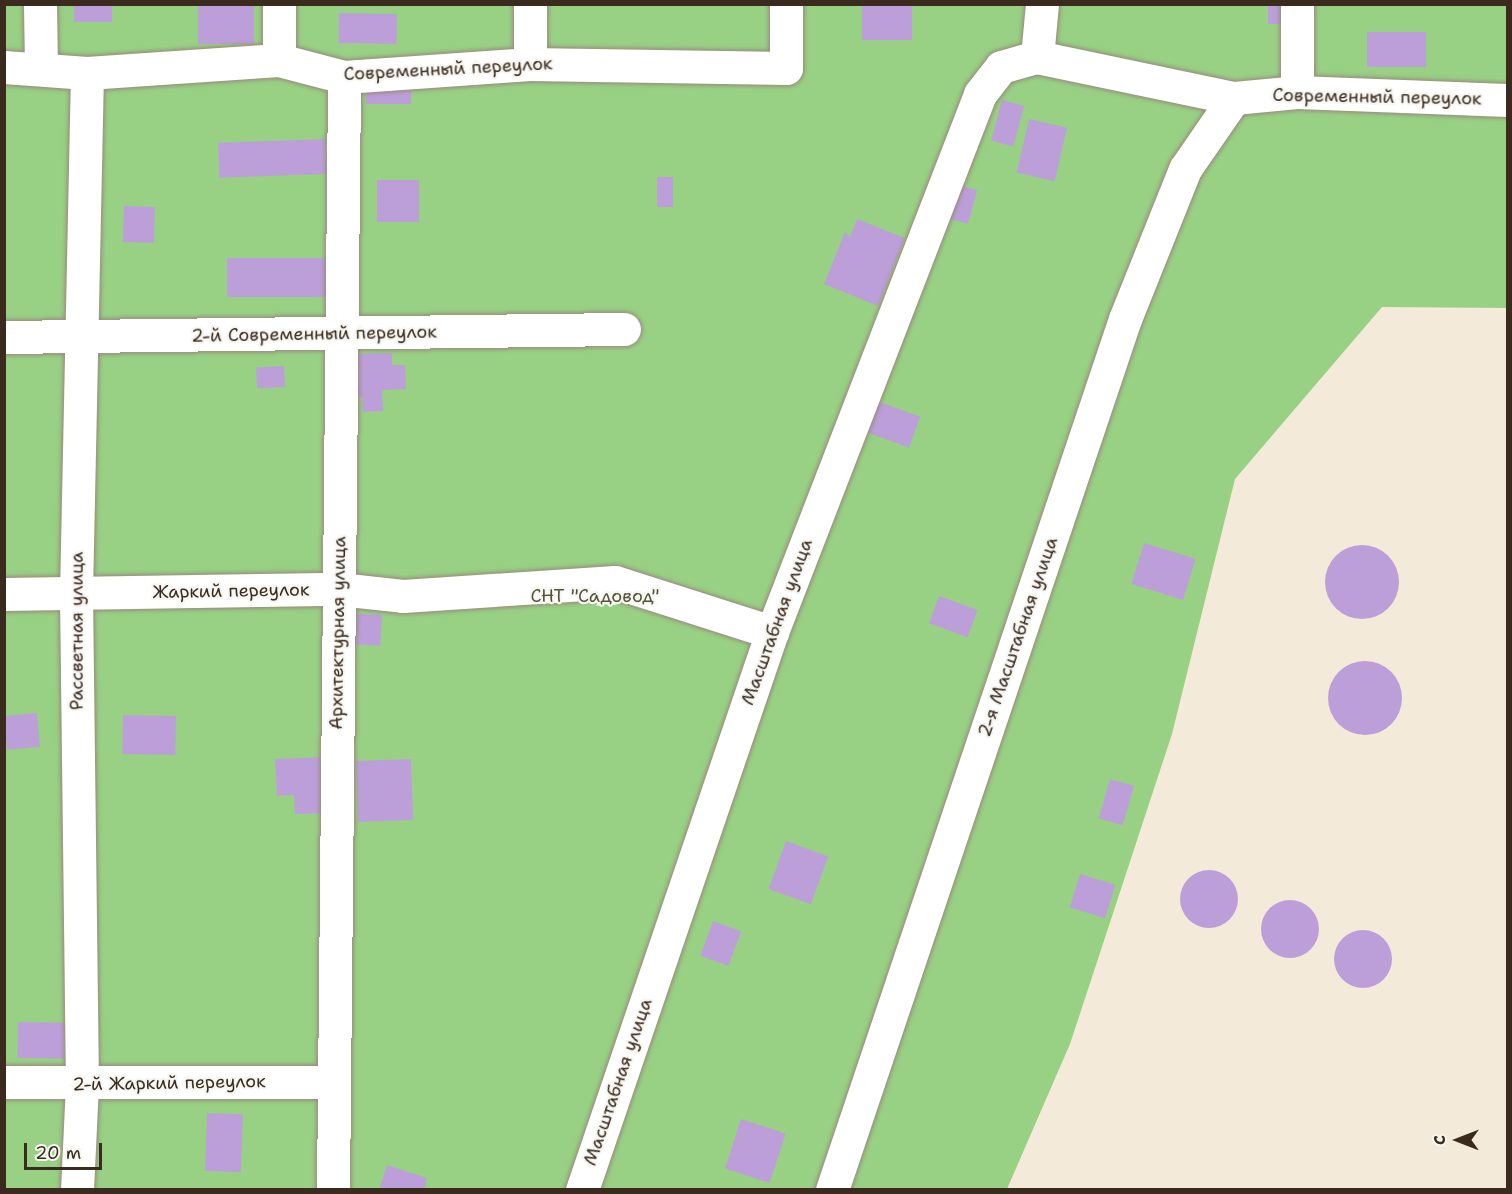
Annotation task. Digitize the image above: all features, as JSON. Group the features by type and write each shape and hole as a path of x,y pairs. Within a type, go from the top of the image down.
{"lane":[{"path":"40,4 41,67"},
{"path":"279,4 279,60"},
{"path":"530,4 530,64"},
{"name":"Современный переулок","path":"4,67 41,67 87,73 279,60 344,77 530,64 786,68 786,4"},
{"path":"1037,57 1042,4"},
{"path":"1297,4 1297,92"},
{"name":"Современный переулок","path":"1001,67 1037,57 1234,98 1297,92 1508,100"},
{"name":"Масштабная улица","path":"582,1190 772,632 980,94 1001,67"},
{"name":"Рассветная улица","path":"77,1190 82,1085 76,593 79,337 87,73"},
{"name":"Архитектурная улица","path":"333,1190 344,77"},
{"name":"2-я Масштабная улица","path":"832,1190 1125,319 1185,169 1234,98"},
{"name":"2-й Современный переулок","path":"4,337 341,335 624,329"},
{"name":"Жаркий переулок","path":"4,594 339,589 403,596 615,582 772,632"},
{"name":"2-й Жаркий переулок","path":"4,1082 82,1085 334,1082"}],"green space":[{"name":"СНТ \"Садовод\"","path":"5,5 1507,5 1507,308 1382,307 1235,479 1172,734 1070,1044 1007,1189 5,1190"}],"building":[{"path":"74,4 112,4 112,22 74,22"},
{"path":"862,4 912,4 912,40 862,40"},
{"path":"1268,4 1305,4 1305,24 1268,24"},
{"path":"198,6 254,6 254,44 198,44"},
{"path":"339,13 397,14 396,44 338,43"},
{"path":"1367,32 1426,32 1426,67 1367,67"},
{"path":"366,76 411,76 411,104 366,104"},
{"path":"1002,100 1024,106 1013,147 991,141"},
{"path":"1029,119 1067,128 1055,181 1017,173"},
{"path":"325,139 326,174 219,178 218,143"},
{"path":"657,177 673,177 673,207 657,207"},
{"path":"377,180 419,180 419,222 377,222"},
{"path":"955,184 977,190 968,224 946,218"},
{"path":"124,206 155,207 154,243 123,242"},
{"path":"857,219 905,238 878,306 824,284 845,232 850,237"},
{"path":"227,258 332,258 332,297 227,297"},
{"path":"392,353 392,365 405,365 406,389 382,390 383,411 363,412 362,397 352,397 351,354"},
{"path":"284,366 285,387 257,388 256,367"},
{"path":"877,401 920,417 909,448 866,432"},
{"path":"1144,543 1196,559 1183,600 1131,584"},
{"path":"1362,545 1383,551 1393,561 1399,582 1393,603 1383,613 1362,619 1341,613 1331,603 1325,582 1331,561 1341,551"},
{"path":"939,596 978,610 968,637 929,623"},
{"path":"346,613 382,615 380,646 344,644"},
{"path":"1365,661 1386,667 1396,677 1402,698 1396,719 1386,729 1365,735 1344,729 1334,719 1328,698 1334,677 1344,667"},
{"path":"37,713 40,747 7,750 4,716"},
{"path":"123,715 176,716 175,755 122,754"},
{"path":"326,757 328,813 295,814 294,795 277,796 275,759"},
{"path":"411,759 413,820 358,822 356,761"},
{"path":"1110,779 1134,786 1123,825 1099,818"},
{"path":"786,841 828,856 811,904 769,889"},
{"path":"1209,870 1225,875 1233,883 1238,899 1233,915 1225,923 1209,928 1193,923 1185,915 1180,899 1185,883 1193,875"},
{"path":"1080,874 1115,885 1105,918 1070,907"},
{"path":"1290,900 1306,905 1314,913 1319,929 1314,945 1306,953 1290,958 1274,953 1266,945 1261,929 1266,913 1274,905"},
{"path":"713,921 741,931 729,966 700,956"},
{"path":"1363,930 1379,935 1387,943 1392,959 1387,975 1379,983 1363,988 1347,983 1339,975 1334,959 1339,943 1347,935"},
{"path":"18,1022 65,1023 64,1059 17,1058"},
{"path":"207,1113 243,1114 241,1172 205,1171"},
{"path":"741,1119 786,1134 770,1183 725,1168"},
{"path":"387,1165 427,1178 424,1190 379,1190"}]}
